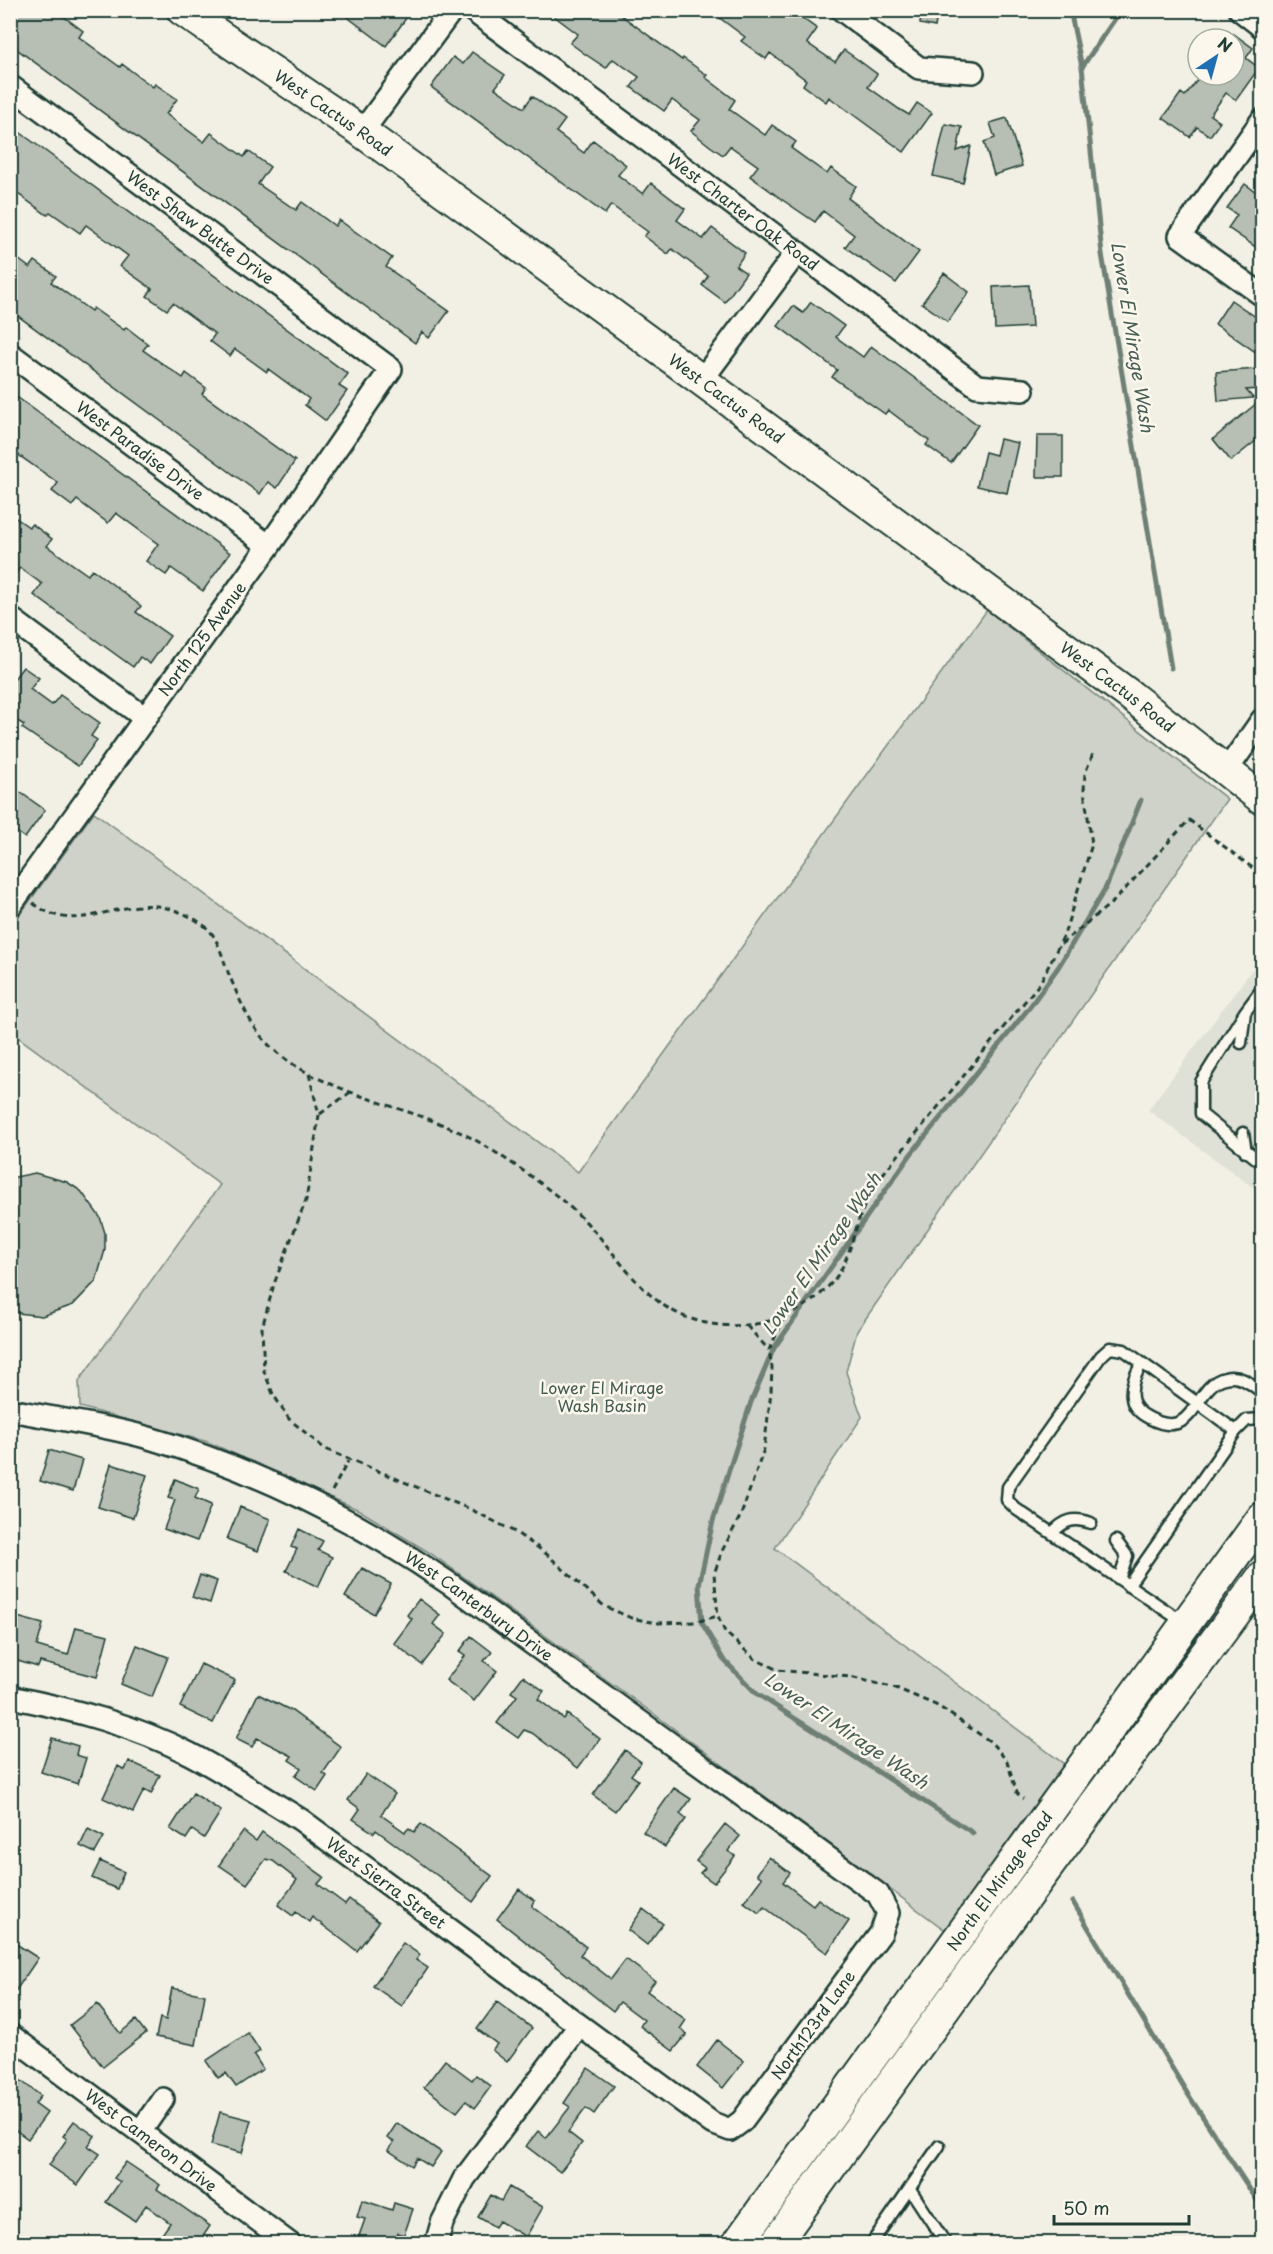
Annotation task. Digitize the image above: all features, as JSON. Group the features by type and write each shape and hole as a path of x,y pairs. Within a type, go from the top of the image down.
{"main road":[{"name":"West Cactus Road","path":"182,10 362,132 1146,708 1263,799"},
{"name":"North El Mirage Road","path":"737,2244 1263,1518"},
{"name":"North El Mirage Road","path":"775,2244 1014,1913 1263,1576"}],"street":[{"path":"362,132 452,10"},
{"name":"West Charter Oak Road","path":"472,10 977,386 1023,390"},
{"path":"842,10 919,68 973,72"},
{"path":"1240,10 1263,27"},
{"name":"West Shaw Butte Drive","path":"10,86 391,369"},
{"path":"1263,120 1180,236 1263,295"},
{"path":"701,381 797,252"},
{"name":"West Paradise Drive","path":"10,354 269,546"},
{"name":"North 125 Avenue","path":"14,895 269,546 391,369"},
{"path":"10,618 145,718"},
{"path":"1227,770 1263,720"},
{"name":"West Canterbury Drive","path":"10,1410 148,1438 289,1489 396,1547 878,1894 888,1913"},
{"name":"West Sierra Street","path":"10,1697 94,1716 144,1733 189,1753 246,1786 301,1820 712,2123 730,2130"},
{"name":"North123rd Lane","path":"730,2130 742,2121 881,1933 888,1913"},
{"path":"436,2244 442,2223 464,2179 579,2026"},
{"name":"West Cameron Drive","path":"10,2035 291,2244"},
{"path":"140,2132 163,2099"}],"lane":[{"path":"1263,989 1245,1012 1201,1082 1201,1114 1246,1152 1263,1162"},
{"path":"1241,1043 1245,1012"},
{"path":"1244,1133 1246,1152"},
{"path":"1186,1624 1007,1500 1008,1487 1101,1356 1110,1348 1124,1350 1236,1431"},
{"path":"1142,1363 1135,1378 1131,1396 1134,1406 1147,1418 1166,1425 1177,1423 1188,1417 1212,1386 1223,1378 1238,1377 1263,1392"},
{"path":"1124,1582 1236,1431 1247,1420 1263,1419"},
{"path":"1052,1533 1064,1520 1079,1519 1091,1523"},
{"path":"1116,1541 1127,1556 1124,1582"},
{"path":"871,2244 939,2146"},
{"path":"910,2189 946,2244"}],"path":[{"path":"14,895 46,913 65,918 86,918 139,906 158,906 189,916 208,929 251,1021 269,1046 293,1065 475,1139 536,1178 585,1221 659,1302 694,1320 736,1328 773,1322 818,1296 838,1274 864,1207 882,1175 1040,983 1059,945 1092,844 1084,791 1085,773 1093,754"},
{"path":"1059,945 1114,901 1189,820 1263,874"},
{"path":"308,1073 319,1115 306,1200 267,1306 262,1328 264,1371 289,1419 325,1449 348,1461 472,1510 515,1532 543,1551 604,1606 631,1618 656,1623 681,1624 718,1616"},
{"path":"319,1115 352,1090"},
{"path":"769,1350 787,1314"},
{"path":"747,1326 769,1350 772,1367 771,1392 764,1449 741,1515 722,1551 714,1574 718,1616 725,1632 741,1648 778,1670 850,1677 896,1688 938,1706 963,1720 992,1742 1007,1761 1017,1793 1023,1799"},
{"path":"324,1506 348,1461"}],"shaded area":[{"path":"1262,956 1262,1194 1148,1110"}],"green space":[{"name":"Lower El Mirage Wash Basin","path":"987,610 1227,799 857,1331 846,1372 862,1417 775,1548 1064,1764 945,1930 654,1714 430,1553 359,1510 208,1442 80,1407 79,1381 220,1185 11,1032 11,927 94,812 578,1172"}],"building":[{"path":"19,10 55,10 83,31 79,37 120,67 122,64 153,87 155,84 177,99 166,114 204,142 211,133 244,157 248,151 270,167 258,184 296,210 302,202 335,226 339,220 392,258 386,267 449,311 429,338 422,332 415,343 10,44 10,23"},
{"path":"338,10 412,10 386,46"},
{"path":"546,10 614,10 682,60 683,58 707,75 705,77 735,100 729,109 765,135 772,125 796,142 791,148 827,174 831,168 856,186 848,198 919,252 896,283 845,247 854,235 823,211 815,222 784,201 750,176 758,166 730,146 723,155 710,146 691,131 700,120 672,100 664,111 631,87 639,77 613,59 606,68 570,43 578,34"},
{"path":"709,10 791,10 817,29 807,43 835,62 844,50 857,59 877,74 868,87 909,115 917,103 932,113 904,152 829,97 826,102 803,85 806,80 770,53 766,59 741,41 745,37"},
{"path":"922,10 938,10 935,27 920,24"},
{"path":"1246,43 1253,48 1246,58"},
{"path":"472,52 505,75 495,88 524,108 532,96 565,120 556,132 584,153 593,140 626,165 618,175 643,194 651,183 685,209 677,220 703,239 712,228 745,253 736,266 746,273 725,302 702,285 708,276 672,249 668,254 644,236 648,232 611,205 605,214 431,87 453,57 463,64"},
{"path":"1246,58 1259,68 1246,86"},
{"path":"1192,87 1245,87 1236,100 1226,93 1210,115 1220,122 1210,136 1197,127 1190,137 1163,118 1181,93 1185,96"},
{"path":"1007,118 1022,166 994,175 984,142 995,138 990,123"},
{"path":"945,124 962,127 957,151 971,146 963,183 933,176"},
{"path":"10,125 348,374 339,386 347,391 326,421 305,405 309,399 268,369 267,372 235,349 230,356 210,341 215,334 173,303 167,310 147,296 152,289 120,266 128,256 86,225 80,233 50,212 47,215 10,188"},
{"path":"1245,184 1263,197 1263,252 1228,228 1237,215 1227,208"},
{"path":"10,253 30,268 35,261 56,276 51,282 91,311 93,308 124,330 126,327 148,344 143,350 183,378 186,373 206,388 202,394 295,461 277,488 268,482 260,494 10,310"},
{"path":"944,273 969,292 948,322 922,303"},
{"path":"1029,285 1032,327 995,329 993,287"},
{"path":"1231,300 1263,322 1263,357 1215,324"},
{"path":"811,302 844,326 836,337 863,357 871,346 978,425 951,463 926,445 929,441 888,410 885,414 832,377 837,370 778,326 793,306 803,313"},
{"path":"1258,369 1259,389 1246,390 1253,398 1218,401 1216,372"},
{"path":"10,392 230,553 203,591 171,568 166,575 146,561 158,544 116,513 108,523 77,500 72,506 52,491 58,483 10,449"},
{"path":"1257,403 1263,411 1263,435 1231,461 1213,439"},
{"path":"1037,436 1063,436 1063,477 1036,477"},
{"path":"1000,439 1018,443 1007,493 977,486 985,452 996,455"},
{"path":"10,514 29,527 32,524 52,539 47,546 88,575 92,569 141,606 136,612 170,636 150,664 140,657 133,667 34,595 42,584 20,568 10,581"},
{"path":"23,667 39,678 30,689 52,705 60,695 100,723 91,736 97,740 78,766 22,728 24,725 10,716 10,684"},
{"path":"10,785 45,810 25,838 10,827"},
{"path":"35,1173 67,1182 81,1191 100,1217 105,1233 105,1250 96,1281 73,1305 42,1316 10,1312 10,1178"},
{"path":"49,1450 82,1460 73,1491 40,1481"},
{"path":"111,1464 147,1475 133,1518 98,1507"},
{"path":"175,1479 199,1489 195,1498 211,1505 197,1541 164,1529 175,1500 168,1498"},
{"path":"240,1507 270,1519 258,1551 227,1539"},
{"path":"299,1529 323,1541 318,1550 332,1557 318,1587 286,1571 297,1549 291,1547"},
{"path":"362,1568 391,1584 374,1614 345,1597"},
{"path":"200,1575 217,1581 210,1603 192,1597"},
{"path":"419,1599 440,1615 433,1624 446,1634 422,1665 394,1643 412,1619 407,1615"},
{"path":"10,1615 43,1624 37,1646 68,1655 76,1627 108,1635 97,1677 40,1662 38,1667 14,1660 17,1649 10,1647"},
{"path":"471,1636 492,1652 484,1661 497,1671 474,1701 446,1680 465,1656 459,1652"},
{"path":"137,1645 168,1657 152,1697 121,1684"},
{"path":"201,1664 235,1680 213,1723 180,1707"},
{"path":"523,1676 544,1691 538,1699 564,1719 567,1714 600,1739 578,1768 532,1733 524,1730 518,1738 497,1723 517,1696 511,1692"},
{"path":"258,1694 292,1711 341,1747 323,1773 327,1776 317,1791 295,1776 301,1768 289,1760 292,1756 257,1738 252,1747 236,1739"},
{"path":"52,1738 78,1746 76,1755 86,1758 78,1784 41,1772"},
{"path":"625,1750 641,1762 631,1775 638,1780 615,1811 593,1795"},
{"path":"129,1761 160,1775 151,1794 144,1790 133,1812 103,1798 118,1766 125,1770"},
{"path":"366,1774 395,1794 381,1815 405,1832 409,1828 414,1832 421,1824 492,1876 473,1902 376,1830 374,1833 353,1819 360,1809 348,1800"},
{"path":"674,1788 691,1799 680,1814 686,1819 665,1847 643,1832"},
{"path":"193,1793 221,1811 204,1838 192,1830 186,1839 170,1829"},
{"path":"725,1824 740,1836 728,1851 735,1856 714,1883 700,1873 705,1868 696,1861"},
{"path":"88,1829 104,1837 95,1853 80,1846"},
{"path":"243,1831 256,1841 262,1832 324,1877 318,1884 345,1904 349,1899 379,1922 357,1951 312,1917 309,1922 296,1912 293,1916 278,1905 297,1880 273,1861 266,1859 247,1884 219,1865"},
{"path":"769,1857 790,1873 783,1882 813,1905 818,1899 849,1921 827,1953 764,1907 759,1913 744,1902 762,1878 757,1874"},
{"path":"100,1861 124,1872 117,1889 92,1878"},
{"path":"519,1889 535,1901 532,1906 586,1947 580,1955 611,1979 626,1959 655,1981 647,1991 686,2020 680,2029 687,2034 673,2051 640,2026 644,2020 620,2002 613,2011 497,1919"},
{"path":"643,1909 663,1924 647,1945 628,1930"},
{"path":"10,1940 38,1958 10,1999"},
{"path":"403,1943 420,1955 416,1960 428,1968 402,2006 373,1986"},
{"path":"172,1988 205,1995 196,2045 156,2037 160,2018 166,2020"},
{"path":"497,2002 532,2028 507,2062 492,2050 497,2044 477,2029"},
{"path":"97,2004 120,2033 136,2020 146,2033 103,2067 70,2025"},
{"path":"248,2033 260,2051 254,2055 263,2069 236,2087 226,2073 218,2078 206,2061"},
{"path":"717,2040 744,2061 723,2088 697,2067"},
{"path":"445,2060 472,2080 476,2075 491,2086 475,2108 466,2101 457,2112 424,2087"},
{"path":"588,2068 614,2086 594,2114 586,2108 568,2132 582,2143 560,2172 526,2146 538,2131 546,2138 570,2107 564,2103"},
{"path":"20,2080 41,2096 35,2104 47,2113 28,2139 10,2126 10,2094"},
{"path":"220,2112 251,2120 242,2153 211,2145"},
{"path":"74,2121 95,2136 88,2146 100,2154 78,2185 49,2165 67,2139 63,2136"},
{"path":"397,2123 441,2152 431,2167 417,2158 412,2166 388,2150 394,2142 387,2138"},
{"path":"126,2162 160,2185 157,2189 210,2226 198,2244 170,2244 160,2237 170,2223 146,2205 135,2221 106,2202 120,2182 114,2178"},
{"path":"509,2187 543,2207 526,2237 499,2221 495,2227 478,2217 491,2195 501,2201"},
{"path":"362,2200 392,2210 394,2203 413,2209 404,2235 398,2233 395,2244 382,2244 359,2236 365,2219 357,2217"}],"waterway":[{"name":"Lower El Mirage Wash","path":"1070,10 1082,67 1102,254 1171,668"},
{"path":"1082,67 1121,10"},
{"name":"Lower El Mirage Wash","path":"973,1833 757,1694 723,1659 702,1623 699,1585 713,1521 731,1464 751,1402 774,1348 911,1154 1029,1008 1059,966 1106,887 1141,800"},
{"name":"Lower El Mirage Wash","path":"1073,1902 1184,2088 1262,2208"}]}
